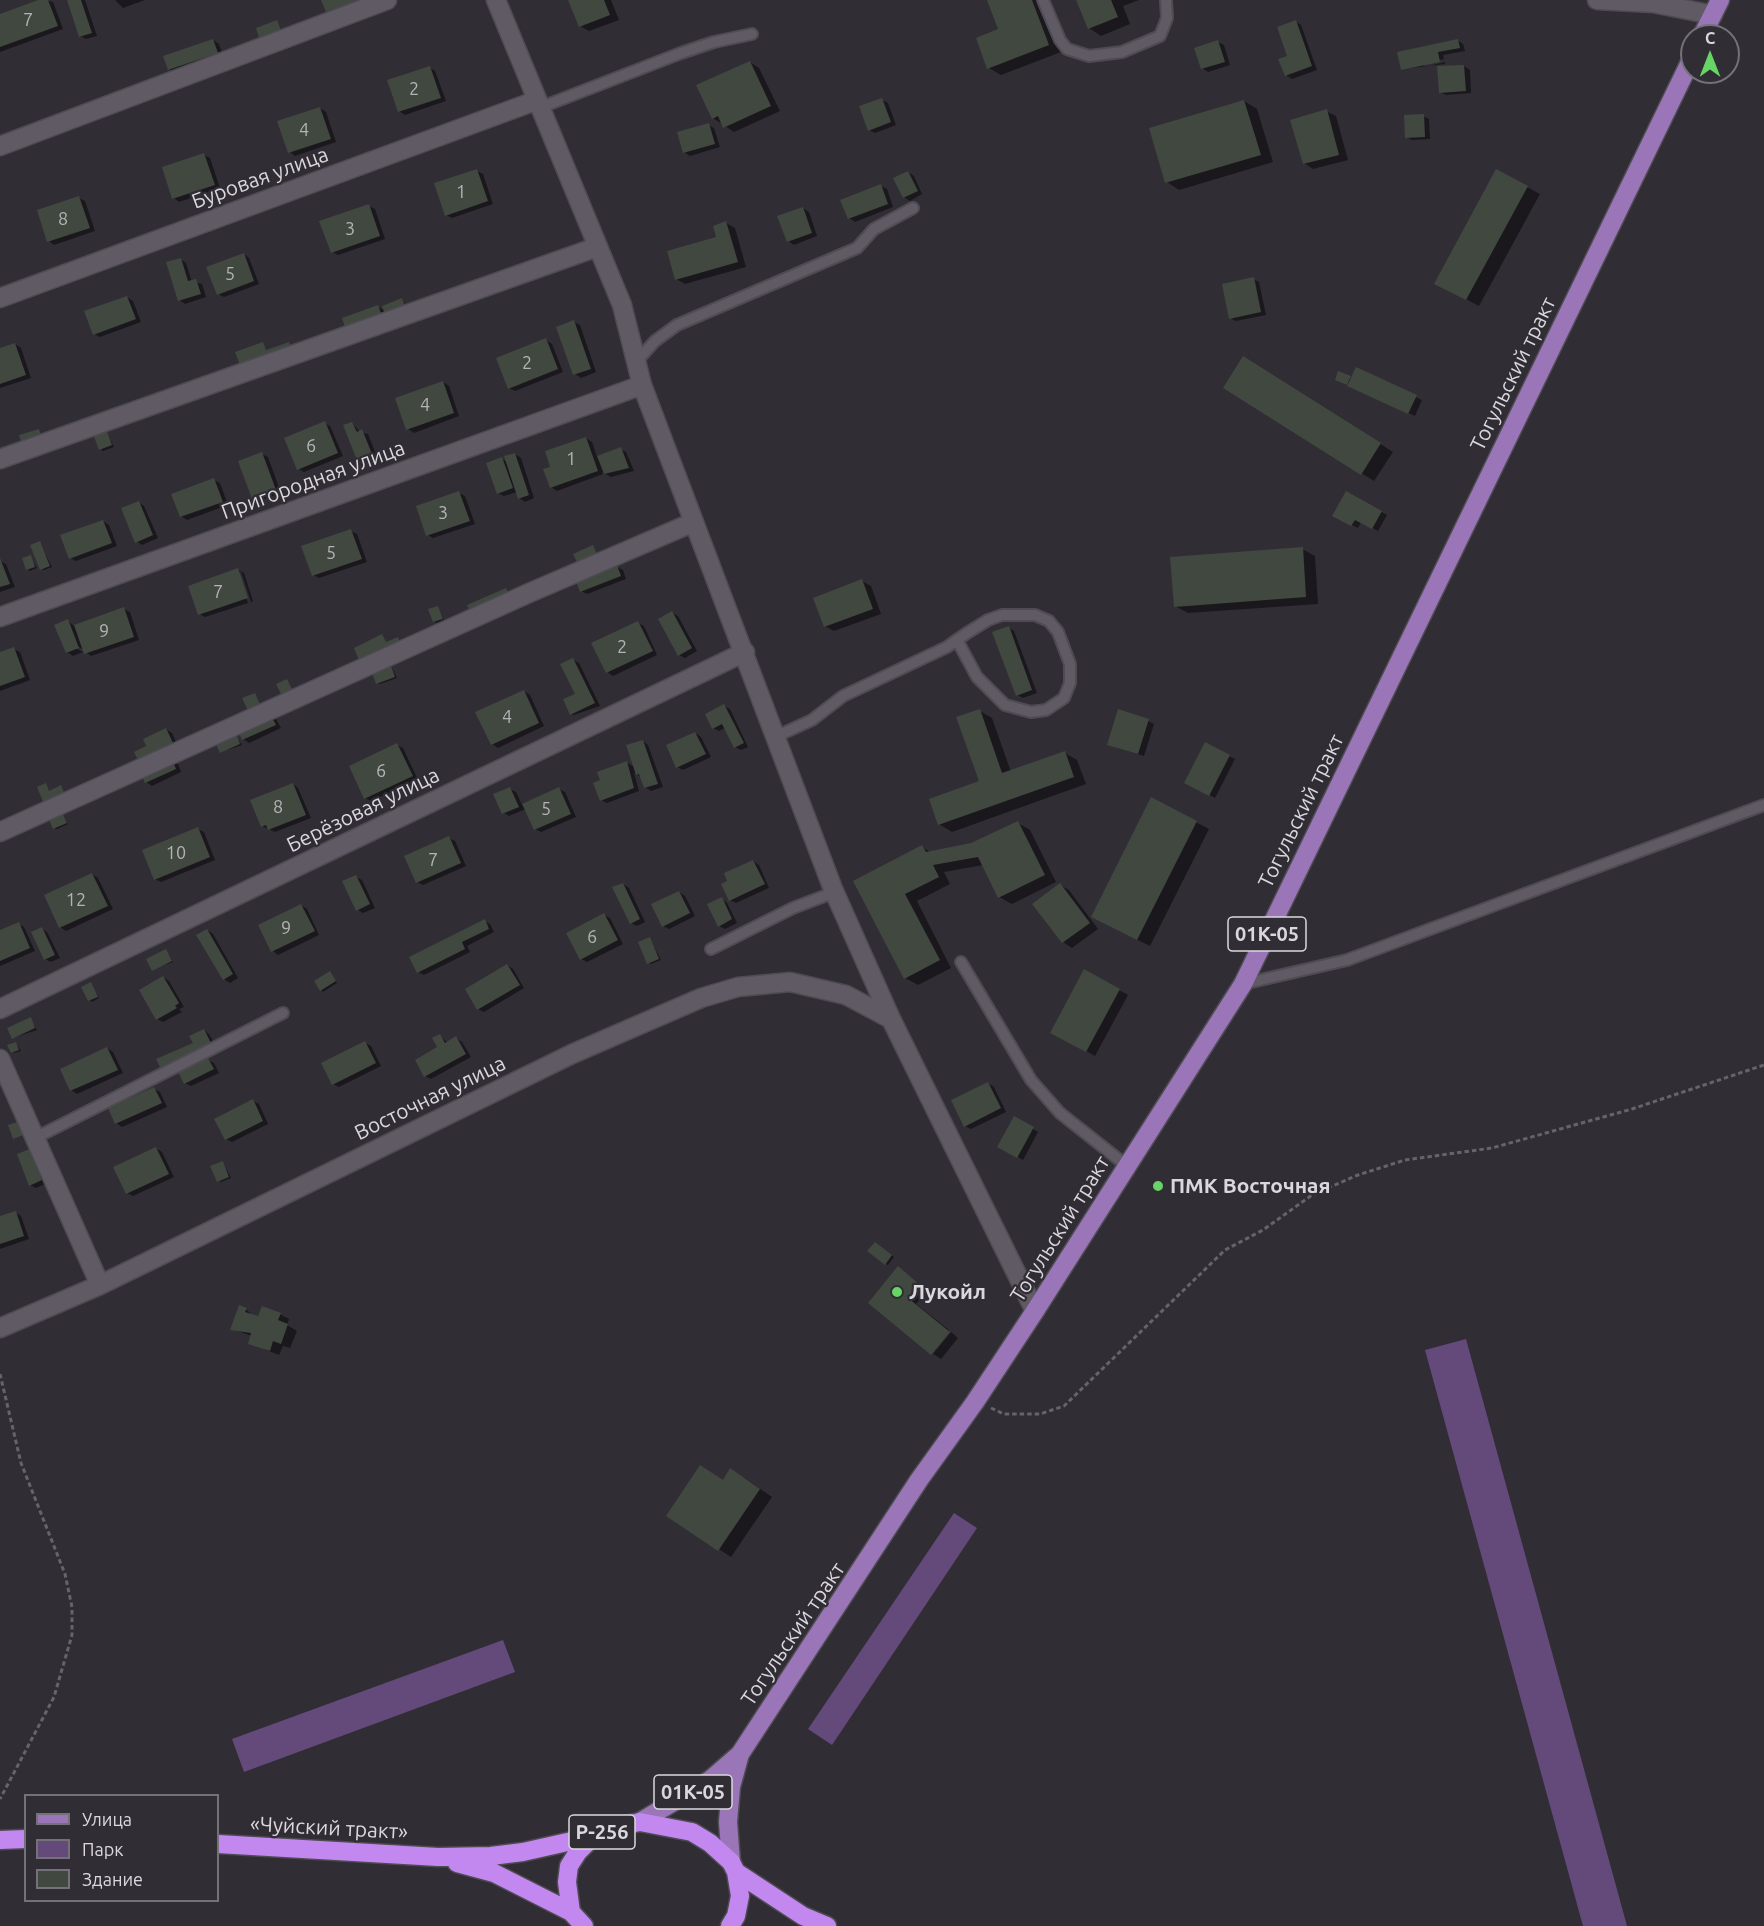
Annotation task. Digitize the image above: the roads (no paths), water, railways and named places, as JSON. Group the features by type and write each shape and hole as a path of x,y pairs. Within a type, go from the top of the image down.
{"highway":[{"name":"«Чуйский тракт»","path":"219,1845 438,1857 491,1856 523,1852 594,1836 614,1827 640,1822 692,1832 710,1844 733,1867 803,1916 827,1926"},
{"name":"«Чуйский тракт»","path":"577,1921 567,1882 570,1866 578,1852 594,1836"},
{"path":"0,1840 24,1839"},
{"name":"«Чуйский тракт»","path":"438,1857 494,1873 577,1921"},
{"path":"730,1926 736,1916 740,1896 733,1867"}],"main road":[{"path":"1708,24 1716,8"},
{"name":"Тогульский тракт","path":"740,1754 919,1480 975,1402 1035,1311 1243,984 1680,83"},
{"name":"01К-05","path":"640,1822 710,1780 740,1754"},
{"name":"01К-05","path":"733,1867 728,1822 731,1787 740,1754"}],"street":[{"path":"0,146 387,0"},
{"path":"496,0 537,105 574,186 622,305 642,385 835,891 891,1019 1035,1311"},
{"path":"1597,0 1716,8"},
{"name":"Буровая улица","path":"0,297 537,105"},
{"path":"0,459 597,247"},
{"name":"Пригородная улица","path":"0,617 642,385"},
{"path":"0,832 529,593 694,522"},
{"name":"Берёзовая улица","path":"0,1009 745,652"},
{"name":"Восточная улица","path":"0,1328 100,1285 572,1054 701,998 738,987 790,982 846,995 891,1019"},
{"path":"0,1059 100,1285"}],"lane":[{"path":"1043,0 1060,40 1067,49 1089,56 1122,52 1160,36 1167,18 1166,0"},
{"path":"537,105 714,42 752,34"},
{"path":"636,362 655,340 677,325 857,248 874,229 912,207"},
{"path":"777,736 812,720 843,696 947,647 957,640 1002,615 1035,615 1049,621 1058,632 1070,664 1070,683 1064,698 1046,710 1031,712 1005,705 977,677 957,640"},
{"path":"1243,984 1347,960 1764,805"},
{"path":"711,950 793,908 835,891"},
{"path":"961,962 1031,1080 1060,1113 1127,1166"},
{"path":"35,1138 283,1013"}],"place":[{"name":"ПМК Восточная","path":"1158,1186"},
{"name":"Лукойл","path":"897,1292"}]}
